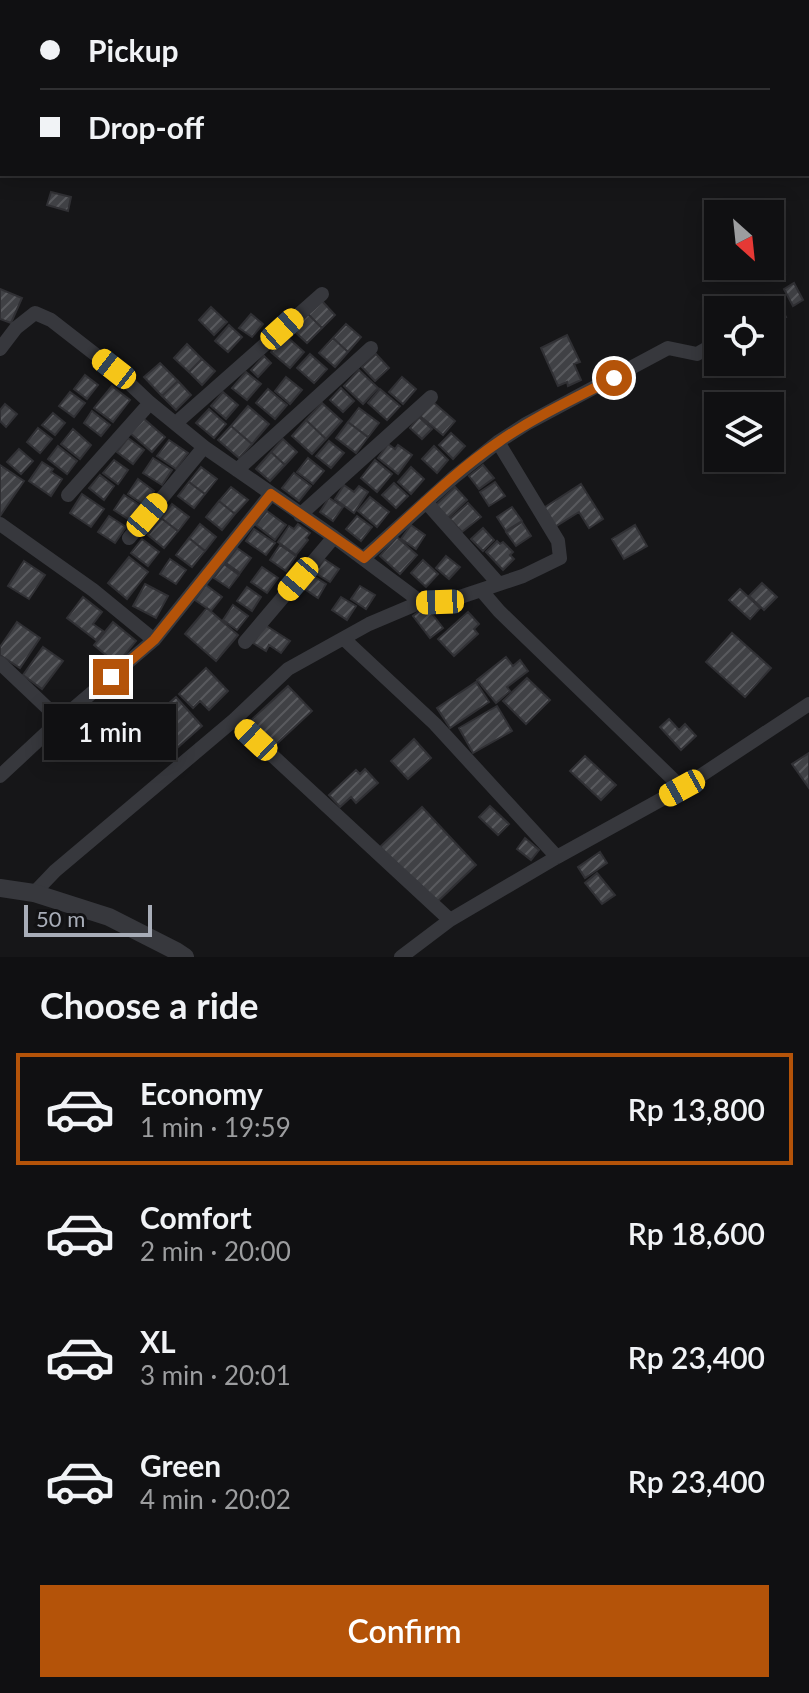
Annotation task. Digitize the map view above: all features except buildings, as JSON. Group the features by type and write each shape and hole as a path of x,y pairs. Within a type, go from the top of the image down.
{"street":[{"path":"176,423 322,294"},
{"path":"0,349 16,328 35,313 51,320 114,369 204,447 364,558 421,602"},
{"path":"237,470 371,348"},
{"path":"364,558 498,442 526,424 668,348 697,354 704,350"},
{"path":"300,515 431,397"},
{"path":"68,495 150,403"},
{"path":"34,893 55,871 234,720 288,669 369,624 421,602 454,599 523,576 560,558 558,541 498,442"},
{"path":"129,538 204,447"},
{"path":"0,776 154,640 271,494"},
{"path":"426,502 498,583"},
{"path":"0,524 93,590 154,640"},
{"path":"245,642 334,537"},
{"path":"481,590 682,788"},
{"path":"344,639 435,724 557,857"},
{"path":"0,663 60,720"},
{"path":"401,957 450,920 682,788 809,704"},
{"path":"234,720 450,920"},
{"path":"0,888 34,893 109,917 185,957"}],"route":[{"path":"111,677 154,640 271,494 364,558 498,442 614,378"}]}
